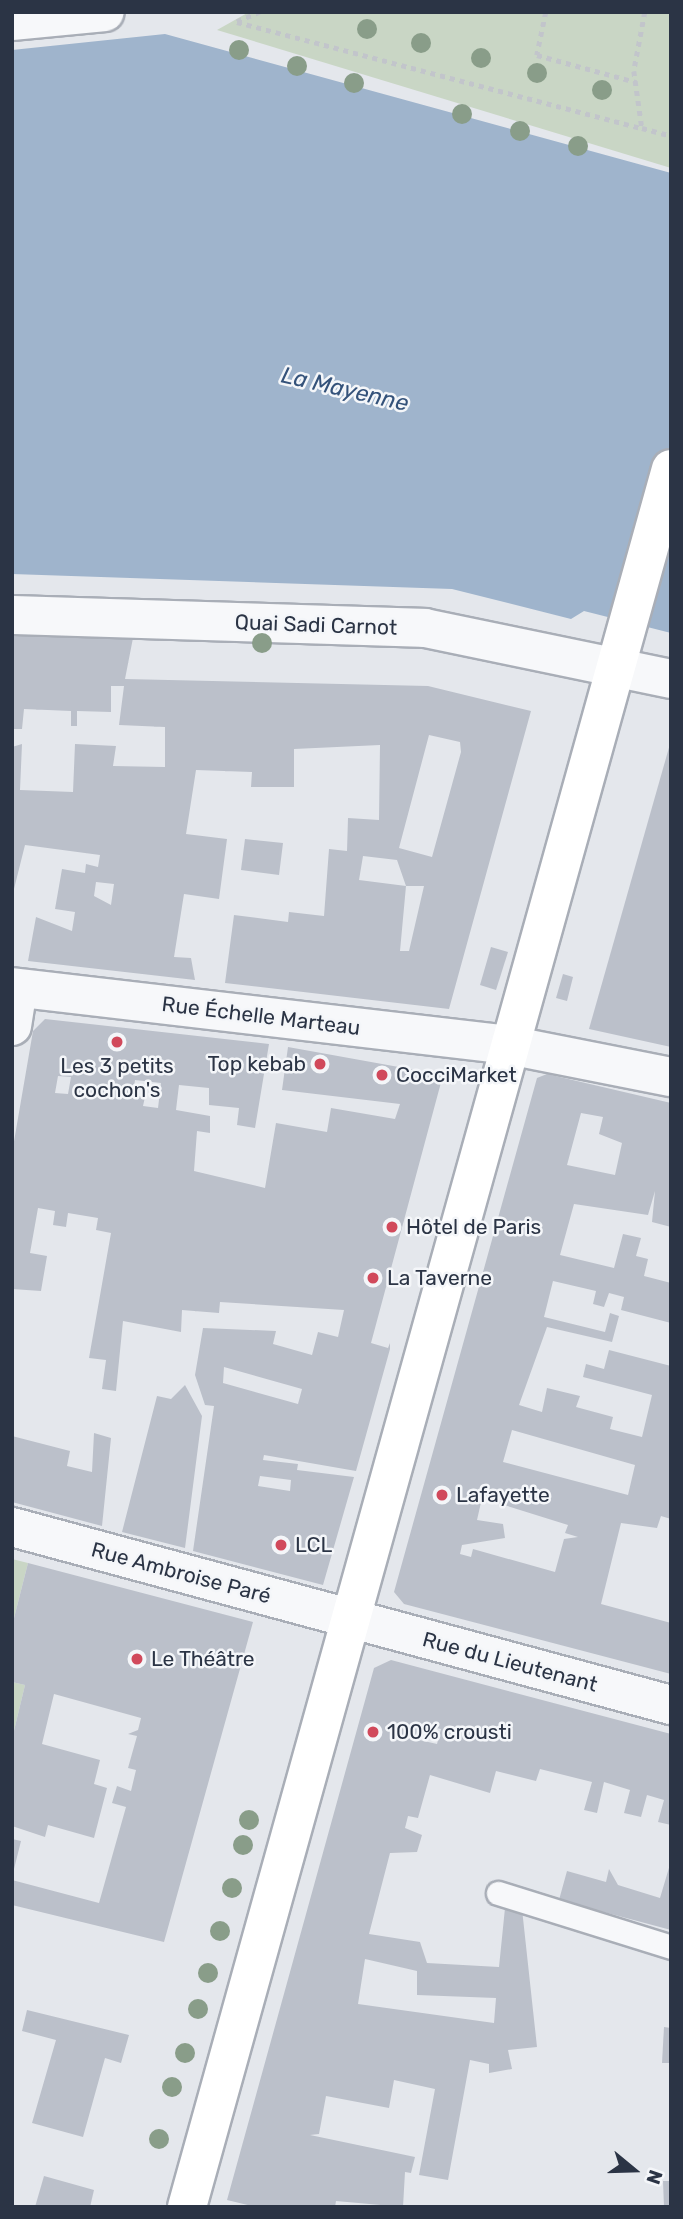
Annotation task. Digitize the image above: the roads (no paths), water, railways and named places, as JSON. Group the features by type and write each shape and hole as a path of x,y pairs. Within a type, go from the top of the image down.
{"main road":[{"path":"187,2207 671,469"}],"street":[{"path":"12,21 105,12"},
{"name":"Quai Sadi Carnot","path":"12,615 425,628 671,679"},
{"path":"12,1026 15,987"},
{"name":"Rue Échelle Marteau","path":"15,987 509,1045 671,1077"},
{"name":"Rue Ambroise Paré","path":"12,1527 350,1619"},
{"name":"Rue du Lieutenant","path":"350,1619 671,1705"}],"lane":[{"path":"498,1893 671,1947"}],"water":[{"name":"La Mayenne","path":"165,34 671,173 671,633 584,611 571,619 452,589 12,574 12,50"}],"place":[{"name":"Les 3 petits cochon's","path":"117,1042"},
{"name":"Top kebab","path":"320,1064"},
{"name":"CocciMarket","path":"382,1075"},
{"name":"Hôtel de Paris","path":"392,1227"},
{"name":"La Taverne","path":"373,1278"},
{"name":"Lafayette","path":"442,1495"},
{"name":"LCL","path":"281,1545"},
{"name":"Le Théâtre","path":"137,1659"},
{"name":"100% crousti","path":"373,1732"}]}
